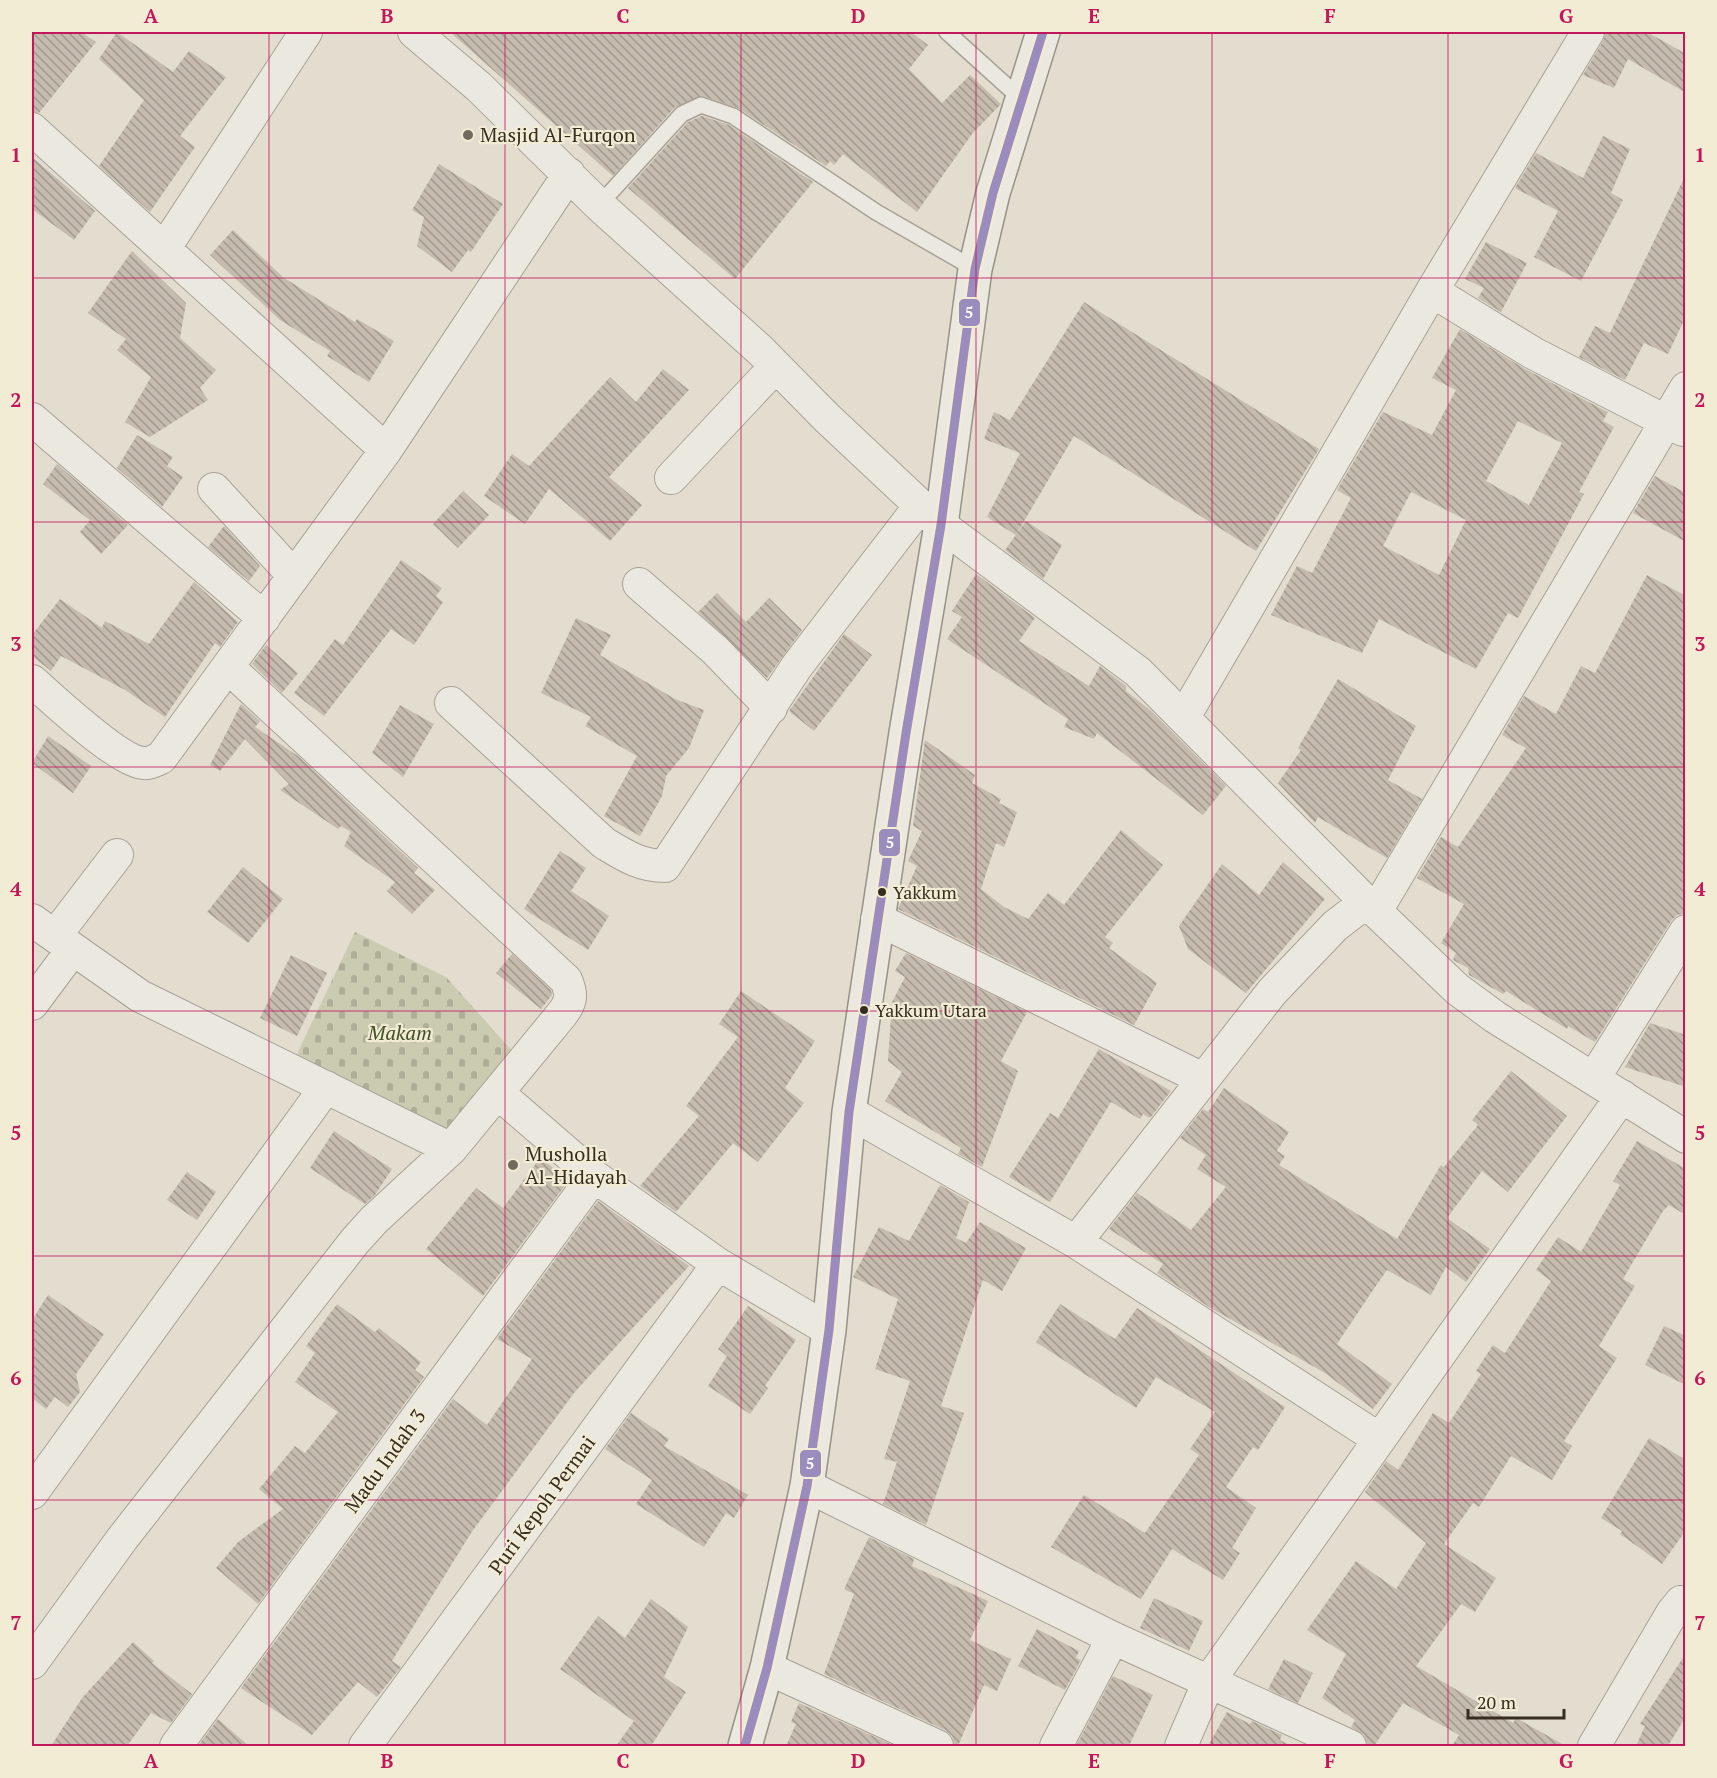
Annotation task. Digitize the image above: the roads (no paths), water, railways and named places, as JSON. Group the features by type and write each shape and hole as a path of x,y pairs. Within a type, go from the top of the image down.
{"main road":[{"path":"745,1746 767,1668 807,1486 829,1330 849,1112 931,515 975,269 993,193 1020,98 1043,32"}],"street":[{"path":"164,249 306,32"},
{"path":"414,32 480,87 599,205 776,367 931,515 1138,672 1371,907 1456,989 1495,1017 1686,1137"},
{"path":"1184,717 1432,291 1588,32"},
{"path":"32,129 386,450"},
{"path":"32,681 110,747 131,760 145,764 161,758 229,668 386,450 569,174"},
{"path":"1432,291 1533,353 1676,425"},
{"path":"671,478 776,367"},
{"path":"1076,1242 1272,992 1335,926 1371,907 1676,425 1686,388"},
{"path":"32,419 264,618"},
{"path":"214,489 294,576"},
{"path":"452,704 604,843 633,861 665,866 672,859 695,818 771,708 797,666 931,515"},
{"path":"639,584 715,650 771,708"},
{"path":"32,1663 122,1539 355,1241 374,1220 451,1149 570,1003 571,991 566,980 229,668"},
{"path":"32,1004 53,935 117,855"},
{"path":"877,919 1203,1079"},
{"path":"1594,1078 1686,931"},
{"path":"53,935 140,996 451,1149"},
{"path":"32,1493 326,1087"},
{"path":"498,1093 594,1176 718,1264 829,1330"},
{"path":"1181,1746 1209,1681 1622,1096"},
{"path":"849,1112 1076,1242 1379,1439"},
{"name":"Madu Indah 3","path":"176,1746 594,1176"},
{"name":"Puri Kepoh Permai","path":"365,1746 718,1264"},
{"path":"807,1486 1113,1638 1350,1746"},
{"path":"1594,1746 1672,1613 1684,1602"},
{"path":"1056,1746 1113,1638"},
{"path":"767,1668 937,1746"}],"lane":[{"path":"947,32 1020,98"},
{"path":"599,205 682,114 701,105 734,116 876,212 975,269"}],"place":[{"name":"Masjid Al-Furqon","path":"468,135"},
{"name":"Yakkum","path":"882,892"},
{"name":"Yakkum Utara","path":"864,1010"},
{"name":"Musholla Al-Hidayah","path":"513,1165"}],"park label":[{"name":"Makam","path":"400,1033"}]}
